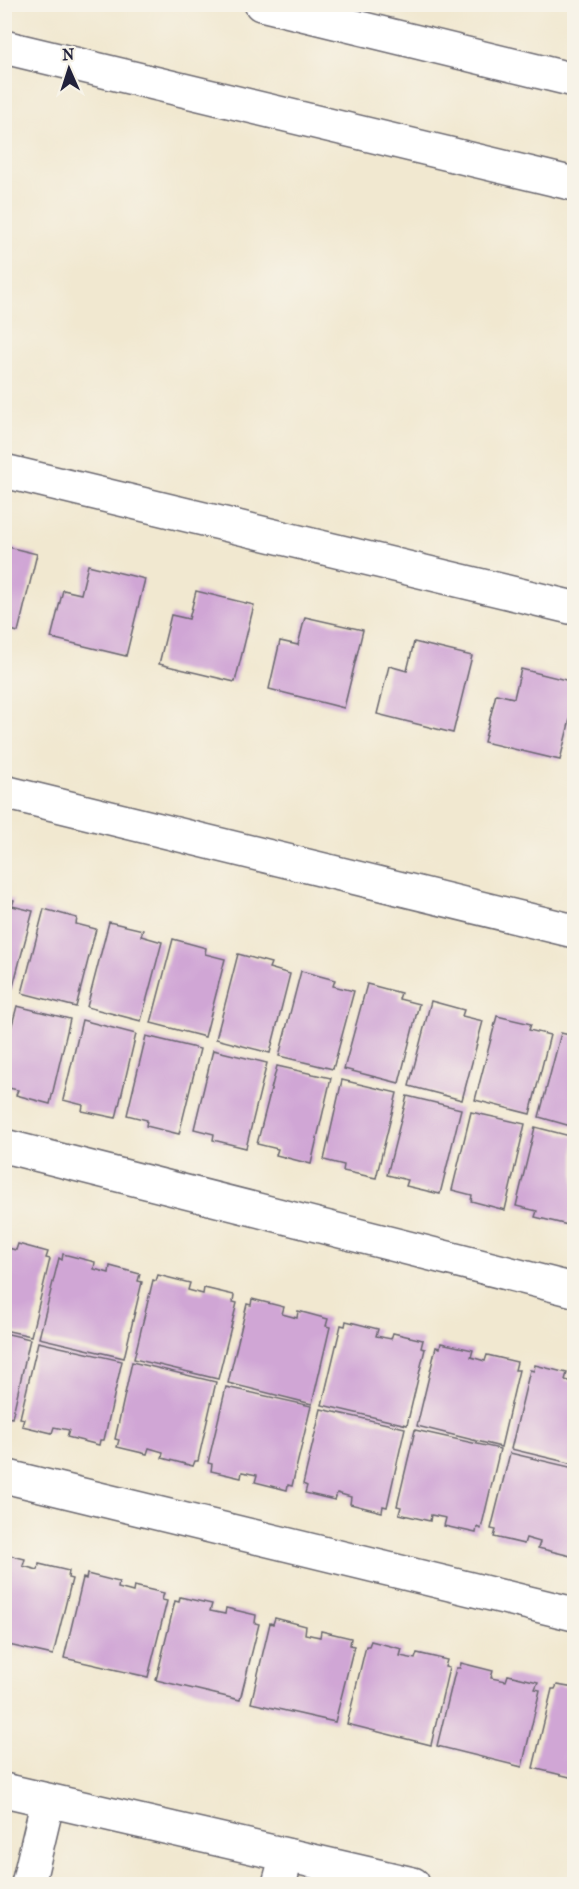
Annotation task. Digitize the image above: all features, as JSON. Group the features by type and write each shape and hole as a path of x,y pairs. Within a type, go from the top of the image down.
{"street":[{"path":"261,4 574,80"},
{"path":"4,47 574,184"},
{"path":"4,471 574,608"},
{"path":"4,792 574,931"},
{"path":"4,1146 574,1290"},
{"path":"4,1476 574,1614"},
{"path":"4,1790 48,1800 283,1870 413,1884"},
{"path":"28,1884 48,1800"}],"building":[{"path":"4,546 37,554 18,632 4,628"},
{"path":"88,565 145,579 126,656 51,638 63,590 81,594"},
{"path":"196,591 254,605 235,682 159,664 171,615 189,619"},
{"path":"305,617 363,630 344,708 269,689 280,641 298,645"},
{"path":"414,642 472,656 453,733 377,714 389,666 407,671"},
{"path":"521,669 574,682 574,703 560,760 484,742 496,694 514,698"},
{"path":"4,898 14,900 12,906 33,911 12,990 4,988"},
{"path":"44,909 77,918 76,924 96,929 76,1007 22,993"},
{"path":"109,922 143,930 141,936 162,942 141,1021 87,1007"},
{"path":"173,939 206,948 205,954 225,959 205,1037 151,1023"},
{"path":"238,954 271,963 269,968 290,974 270,1053 216,1039"},
{"path":"301,971 335,980 333,986 354,991 333,1069 279,1056"},
{"path":"367,984 401,993 399,999 419,1004 399,1083 344,1069"},
{"path":"431,1001 464,1010 462,1016 483,1021 462,1100 409,1086"},
{"path":"17,1006 70,1019 50,1104 16,1095 18,1090 4,1087 4,1055"},
{"path":"497,1016 531,1024 529,1030 550,1035 530,1114 475,1100"},
{"path":"82,1020 136,1034 116,1118 82,1111 83,1105 63,1100"},
{"path":"561,1033 574,1036 574,1127 539,1117"},
{"path":"146,1036 200,1049 179,1134 146,1126 147,1120 127,1115"},
{"path":"213,1050 267,1063 246,1148 213,1140 214,1134 194,1129"},
{"path":"277,1066 331,1078 311,1164 276,1155 278,1149 257,1144"},
{"path":"342,1080 397,1093 376,1178 343,1171 344,1165 324,1160"},
{"path":"407,1096 461,1109 440,1194 406,1186 408,1180 387,1175"},
{"path":"471,1112 525,1124 505,1210 471,1201 472,1195 452,1190"},
{"path":"535,1127 574,1137 574,1200 568,1225 535,1217 537,1211 516,1206"},
{"path":"18,1244 48,1252 46,1258 50,1259 31,1336 4,1330 4,1247 16,1250"},
{"path":"63,1254 95,1262 94,1269 109,1273 110,1266 140,1274 138,1281 142,1282 124,1358 39,1338 59,1258 62,1260"},
{"path":"158,1275 190,1283 188,1290 203,1294 204,1288 234,1295 233,1302 237,1303 218,1379 134,1359 153,1280 156,1281"},
{"path":"252,1299 284,1307 282,1314 297,1318 298,1311 328,1319 326,1326 330,1327 312,1404 228,1383 247,1304 251,1305"},
{"path":"346,1321 378,1329 376,1336 391,1339 393,1333 423,1340 421,1348 425,1349 407,1425 322,1405 341,1325 345,1326"},
{"path":"4,1333 30,1339 12,1418 8,1417 7,1422 4,1422"},
{"path":"38,1342 122,1361 104,1440 100,1440 99,1445 67,1437 69,1430 54,1427 52,1433 22,1426 24,1419 20,1418"},
{"path":"441,1343 473,1350 471,1357 485,1361 487,1355 517,1362 515,1370 519,1370 501,1447 417,1426 436,1347 440,1348"},
{"path":"132,1362 216,1382 198,1461 195,1461 193,1466 162,1458 163,1452 149,1448 147,1454 117,1447 119,1440 115,1439"},
{"path":"535,1365 567,1373 565,1380 574,1382 574,1464 511,1449 530,1370 534,1371"},
{"path":"226,1387 311,1406 292,1486 288,1485 287,1490 255,1482 257,1475 242,1472 241,1478 211,1471 212,1464 208,1463"},
{"path":"321,1409 405,1428 387,1507 383,1506 382,1512 350,1504 351,1497 337,1493 335,1500 305,1493 307,1486 303,1484"},
{"path":"415,1430 500,1449 481,1529 477,1527 476,1533 444,1526 446,1518 431,1515 430,1521 399,1514 401,1507 397,1506"},
{"path":"510,1453 574,1468 574,1551 571,1556 538,1548 540,1542 526,1538 524,1544 494,1537 496,1530 491,1529"},
{"path":"4,1554 25,1559 23,1566 38,1570 39,1564 69,1571 68,1578 72,1579 53,1655 4,1644"},
{"path":"87,1574 119,1582 118,1588 133,1592 134,1586 164,1593 162,1600 167,1601 148,1677 64,1658 83,1578 86,1579"},
{"path":"180,1597 212,1604 210,1611 225,1614 226,1608 256,1615 255,1623 259,1624 240,1700 156,1680 175,1601 179,1602"},
{"path":"275,1618 306,1626 305,1634 320,1637 321,1631 351,1638 350,1645 354,1646 335,1722 251,1703 270,1623 273,1624"},
{"path":"371,1641 402,1649 400,1656 415,1659 417,1653 447,1660 445,1667 449,1668 431,1745 347,1724 366,1646 369,1646"},
{"path":"461,1663 493,1671 491,1678 506,1681 508,1675 538,1682 535,1689 540,1690 522,1767 437,1746 456,1668 460,1668"},
{"path":"557,1685 574,1688 574,1778 533,1768 552,1689 555,1689"}]}
